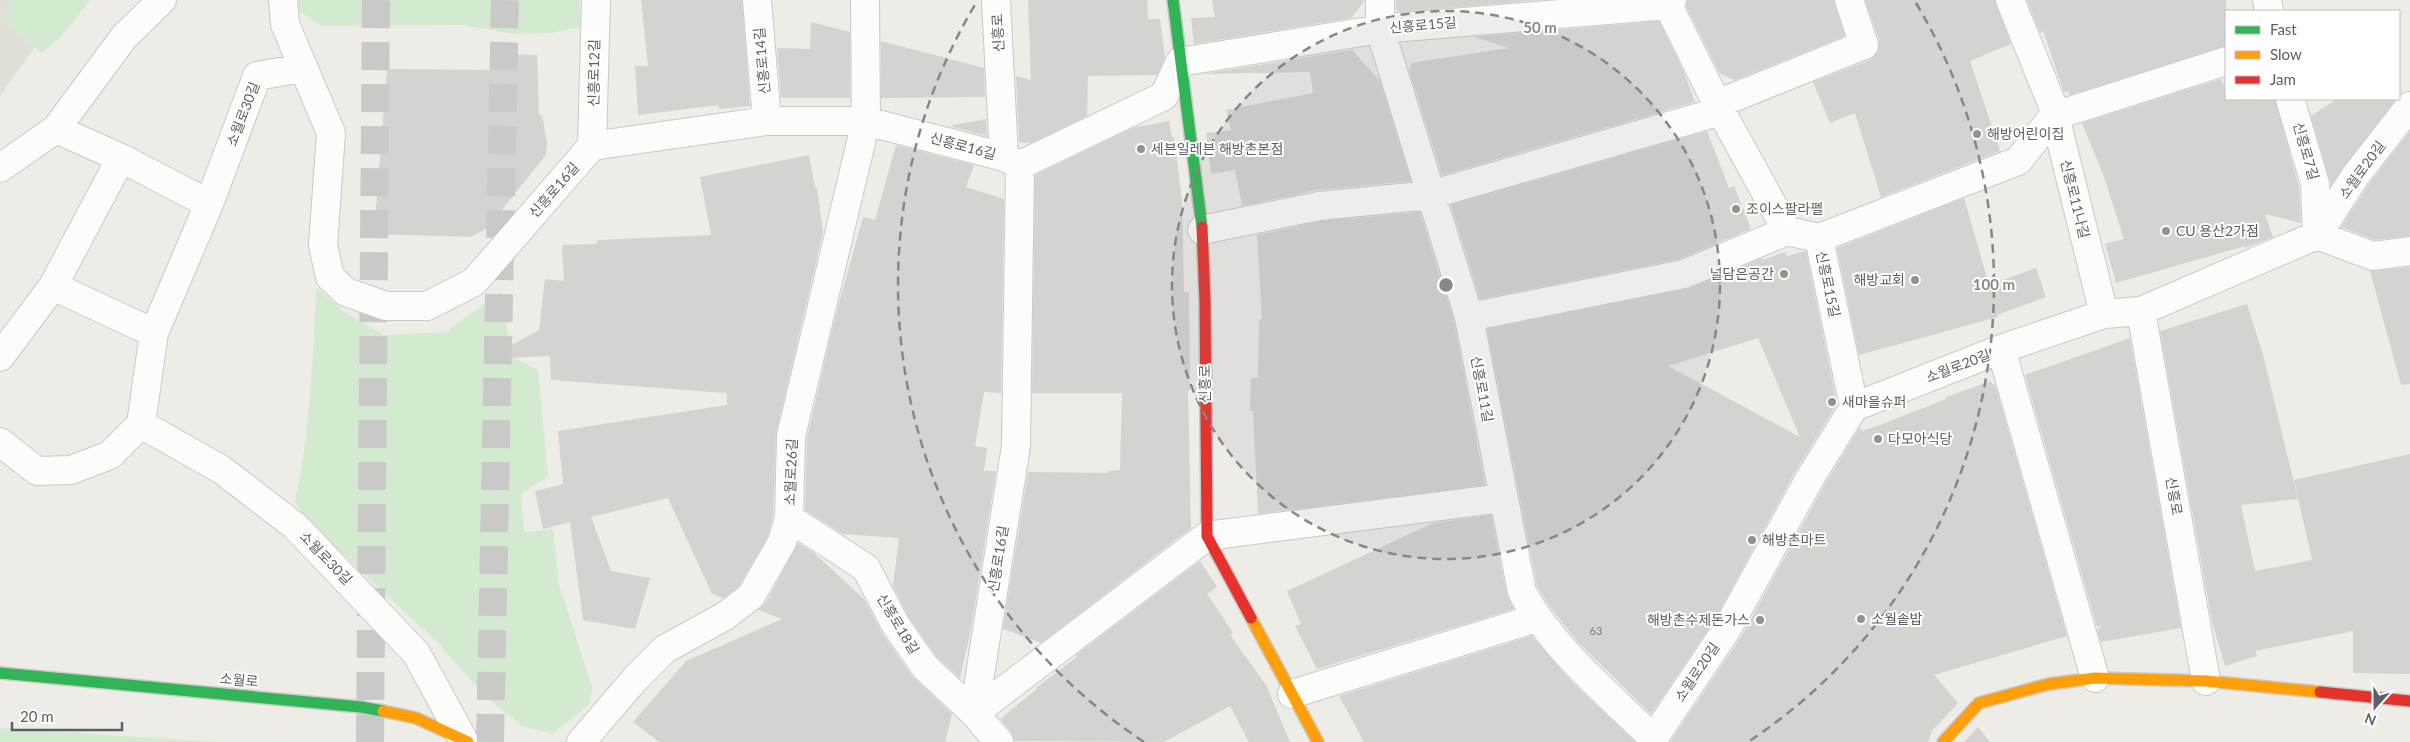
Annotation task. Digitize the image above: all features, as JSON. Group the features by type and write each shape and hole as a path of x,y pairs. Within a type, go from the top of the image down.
{"street":[{"path":"0,168 56,129 124,37 162,0"},
{"path":"282,0 285,24 302,68"},
{"name":"신흥로12길","path":"592,146 596,0"},
{"name":"신흥로14길","path":"757,0 767,121"},
{"path":"865,0 866,120"},
{"name":"신흥로","path":"996,0 1012,161"},
{"name":"신흥로","path":"1173,0 1202,230 1205,301 1207,536 1318,742"},
{"name":"신흥로11길","path":"1380,0 1380,29 1469,317 1522,592 1536,618 1652,740"},
{"path":"1202,230 1319,206 1430,194 1719,108 1864,45 1849,0"},
{"name":"신흥로11나길","path":"2010,0 2042,74 2104,314"},
{"name":"신흥로15길","path":"1180,62 1380,29 1670,2 1719,108 1787,231 1819,238 1854,407"},
{"path":"1819,238 2018,161 2054,116 2225,61"},
{"path":"1012,161 1164,96 1180,62"},
{"name":"신흥로16길","path":"302,68 331,133 323,245 330,277 346,292 386,306 427,306 474,282 592,146 767,121 866,120 1012,161 1016,446 974,713"},
{"name":"소월로30길","path":"302,68 257,76 208,204 154,333 141,424 222,470 295,526 416,652 465,741"},
{"name":"신흥로7길","path":"2290,100 2316,184 2317,235"},
{"name":"소월로20길","path":"1652,740 1727,629 1810,478 1854,407 2001,349 2104,314 2141,311 2317,235 2356,175 2410,106"},
{"name":"소월로26길","path":"581,742 635,678 665,649 724,616 752,596 782,542 789,518 791,436 866,120"},
{"path":"56,129 120,158 208,204"},
{"path":"0,357 53,286 120,158"},
{"path":"1469,317 1684,274 1787,231"},
{"path":"2317,235 2373,256 2410,251"},
{"path":"53,286 154,333"},
{"name":"신흥로","path":"2141,311 2206,681"},
{"path":"2001,349 2095,678"},
{"path":"0,442 37,470 71,470 110,455 141,424"},
{"path":"974,713 1207,536 1503,498"},
{"name":"신흥로18길","path":"789,518 866,568 895,624 925,667 974,713 999,742"},
{"path":"1292,694 1536,618"},
{"name":"소월로","path":"0,673 361,707 416,718 465,741"},
{"path":"1943,742 1979,703 2049,684 2095,678 2206,681 2410,701"}],"shaded area":[{"path":"0,0 68,0 0,96"}],"green space":[{"path":"14,0 90,0 61,37 41,53 0,19"},
{"path":"299,0 580,0 580,27 551,33 515,34 462,25 321,26 299,11"},
{"path":"316,287 343,311 384,335 445,332 501,292 512,357 538,370 548,476 521,494 524,532 553,529 559,584 592,687 590,704 552,734 522,726 487,698 437,642 318,531 295,503 307,422"},
{"path":"0,728 218,742 0,742"}],"building":[{"path":"641,0 742,0 750,106 719,109 719,105 638,115 635,66 648,66"},
{"path":"1028,0 1147,0 1148,19 1160,19 1165,58 1157,75 1088,76 1087,116 1031,143 1019,142 1016,76 1031,80"},
{"path":"1212,0 1364,0 1364,2 1351,18 1194,44 1191,18 1215,17"},
{"path":"1396,0 1540,0 1400,12 1396,10"},
{"path":"1687,0 1834,0 1845,36 1735,80 1720,74 1686,6"},
{"path":"1865,0 1995,0 2011,44 1970,61 2000,151 1881,197 1855,113 1830,123 1813,82 1870,60 1876,54 1879,40"},
{"path":"2027,0 2226,0 2225,46 2070,95 2068,91 2064,92 2043,31 2040,33"},
{"path":"1659,21 1684,72 1695,102 1442,175 1409,70 1411,63 1509,48 1474,37"},
{"path":"811,22 850,32 850,98 781,98 777,48 810,49"},
{"path":"881,41 984,68 985,97 881,98"},
{"path":"1352,50 1380,81 1411,181 1317,190 1242,206 1235,170 1211,174 1206,133 1231,130 1226,110 1313,93 1310,72 1203,74"},
{"path":"495,54 537,55 539,115 542,115 547,142 546,155 487,228 471,237 374,234 387,69 495,70"},
{"path":"2221,79 2225,89 2225,100 2275,100 2299,187 2301,223 2265,214 2273,237 2245,248 2245,246 2116,283 2105,244 2124,239 2103,174 2082,123"},
{"path":"2335,100 2395,100 2331,185 2311,116"},
{"path":"986,119 987,136 949,126"},
{"path":"1169,121 1172,137 1174,137 1182,200 1184,292 1189,292 1190,391 1188,391 1191,528 1041,643 1003,629 1028,472 1108,473 1108,471 1120,470 1122,393 1032,393 1035,175 1132,128"},
{"path":"1707,131 1729,188 1734,186 1751,229 1679,259 1480,299 1451,205"},
{"path":"2410,131 2410,236 2375,240 2341,227 2369,184"},
{"path":"896,145 974,165 966,187 1004,199 1001,393 984,392 975,446 987,448 984,471 996,471 971,629 960,678 937,657 908,616 893,586 899,538 843,534 805,510 807,438 835,318 863,217 875,220"},
{"path":"809,155 815,188 817,188 823,232 776,433 773,516 768,536 739,586 723,598 712,594 668,498 591,517 611,571 650,578 635,629 583,620 570,522 543,529 535,491 563,484 558,431 727,405 727,393 551,380 550,356 486,359 539,330 545,279 564,281 562,245 596,244 598,240 711,235 700,177"},
{"name":"해방교회","path":"1964,198 1989,285 2036,268 2046,297 1997,315 1998,317 1859,355 1837,248"},
{"path":"1420,212 1454,321 1485,485 1258,514 1253,411 1250,411 1251,378 1258,378 1259,320 1262,319 1257,235 1321,221"},
{"path":"1806,251 1837,404 1796,470 1714,621 1651,714 1577,641 1548,604 1537,586 1487,329 1687,289 1762,258 1763,260 1785,252 1787,256","holes":["1758,338 1800,437 1668,366"]},
{"path":"2410,267 2410,384 2401,385 2370,271"},
{"path":"2247,304 2263,355 2298,499 2241,505 2255,571 2312,560 2294,480 2410,454 2410,674 2353,673 2353,631 2255,651 2257,656 2225,666 2212,622 2160,331"},
{"path":"2130,338 2181,628 2101,642 2097,630 2103,625 2097,627 2025,375"},
{"path":"1991,381 1993,385 1995,384 2067,636 1934,675 1958,703 1932,731 1928,742 1670,742 1741,637 1824,486 1860,427 1862,431 1880,425 1946,399 1946,397"},
{"path":"1491,515 1507,595 1514,609 1317,669 1295,626 1301,624 1287,591 1433,523"},
{"path":"798,543 814,553 864,599 882,633 912,676 952,714 945,742 659,742 633,722 686,661 782,619 758,610 765,604"},
{"path":"1200,561 1217,587 1207,594 1233,633 1230,635 1266,685 1290,742 1249,742 1230,706 1164,742 1014,741 1011,732 1000,719 1078,656 1076,655"},
{"path":"1532,636 1571,681 1635,742 1364,742 1339,696"},
{"path":"1978,727 1990,742 1964,742"}],"tunnel":[{"path":"370,742 376,0"},
{"path":"490,742 505,0"}],"traffic: fast":[{"path":"1173,0 1202,227"},
{"path":"0,673 361,707 383,711"}],"traffic: slow":[{"path":"1251,618 1318,742"},
{"path":"1943,742 1979,703 2049,684 2095,678 2206,681 2320,692"},
{"path":"383,711 416,718 468,742"}],"traffic: jam":[{"path":"1202,227 1205,301 1207,536 1251,618"},
{"path":"2320,692 2410,701"}],"place":[{"name":"해방어린이집","path":"1977,134"},
{"name":"세븐일레븐 해방촌본점","path":"1141,149"},
{"name":"조이스팔라펠","path":"1736,209"},
{"name":"CU 용산2가점","path":"2166,231"},
{"name":"널담은공간","path":"1784,274"},
{"name":"해방교회","path":"1915,280"},
{"name":"새마을슈퍼","path":"1832,402"},
{"name":"다모아식당","path":"1878,439"},
{"name":"해방촌마트","path":"1752,540"},
{"name":"소월솥밥","path":"1861,619"},
{"name":"해방촌수제돈가스","path":"1760,620"}]}
